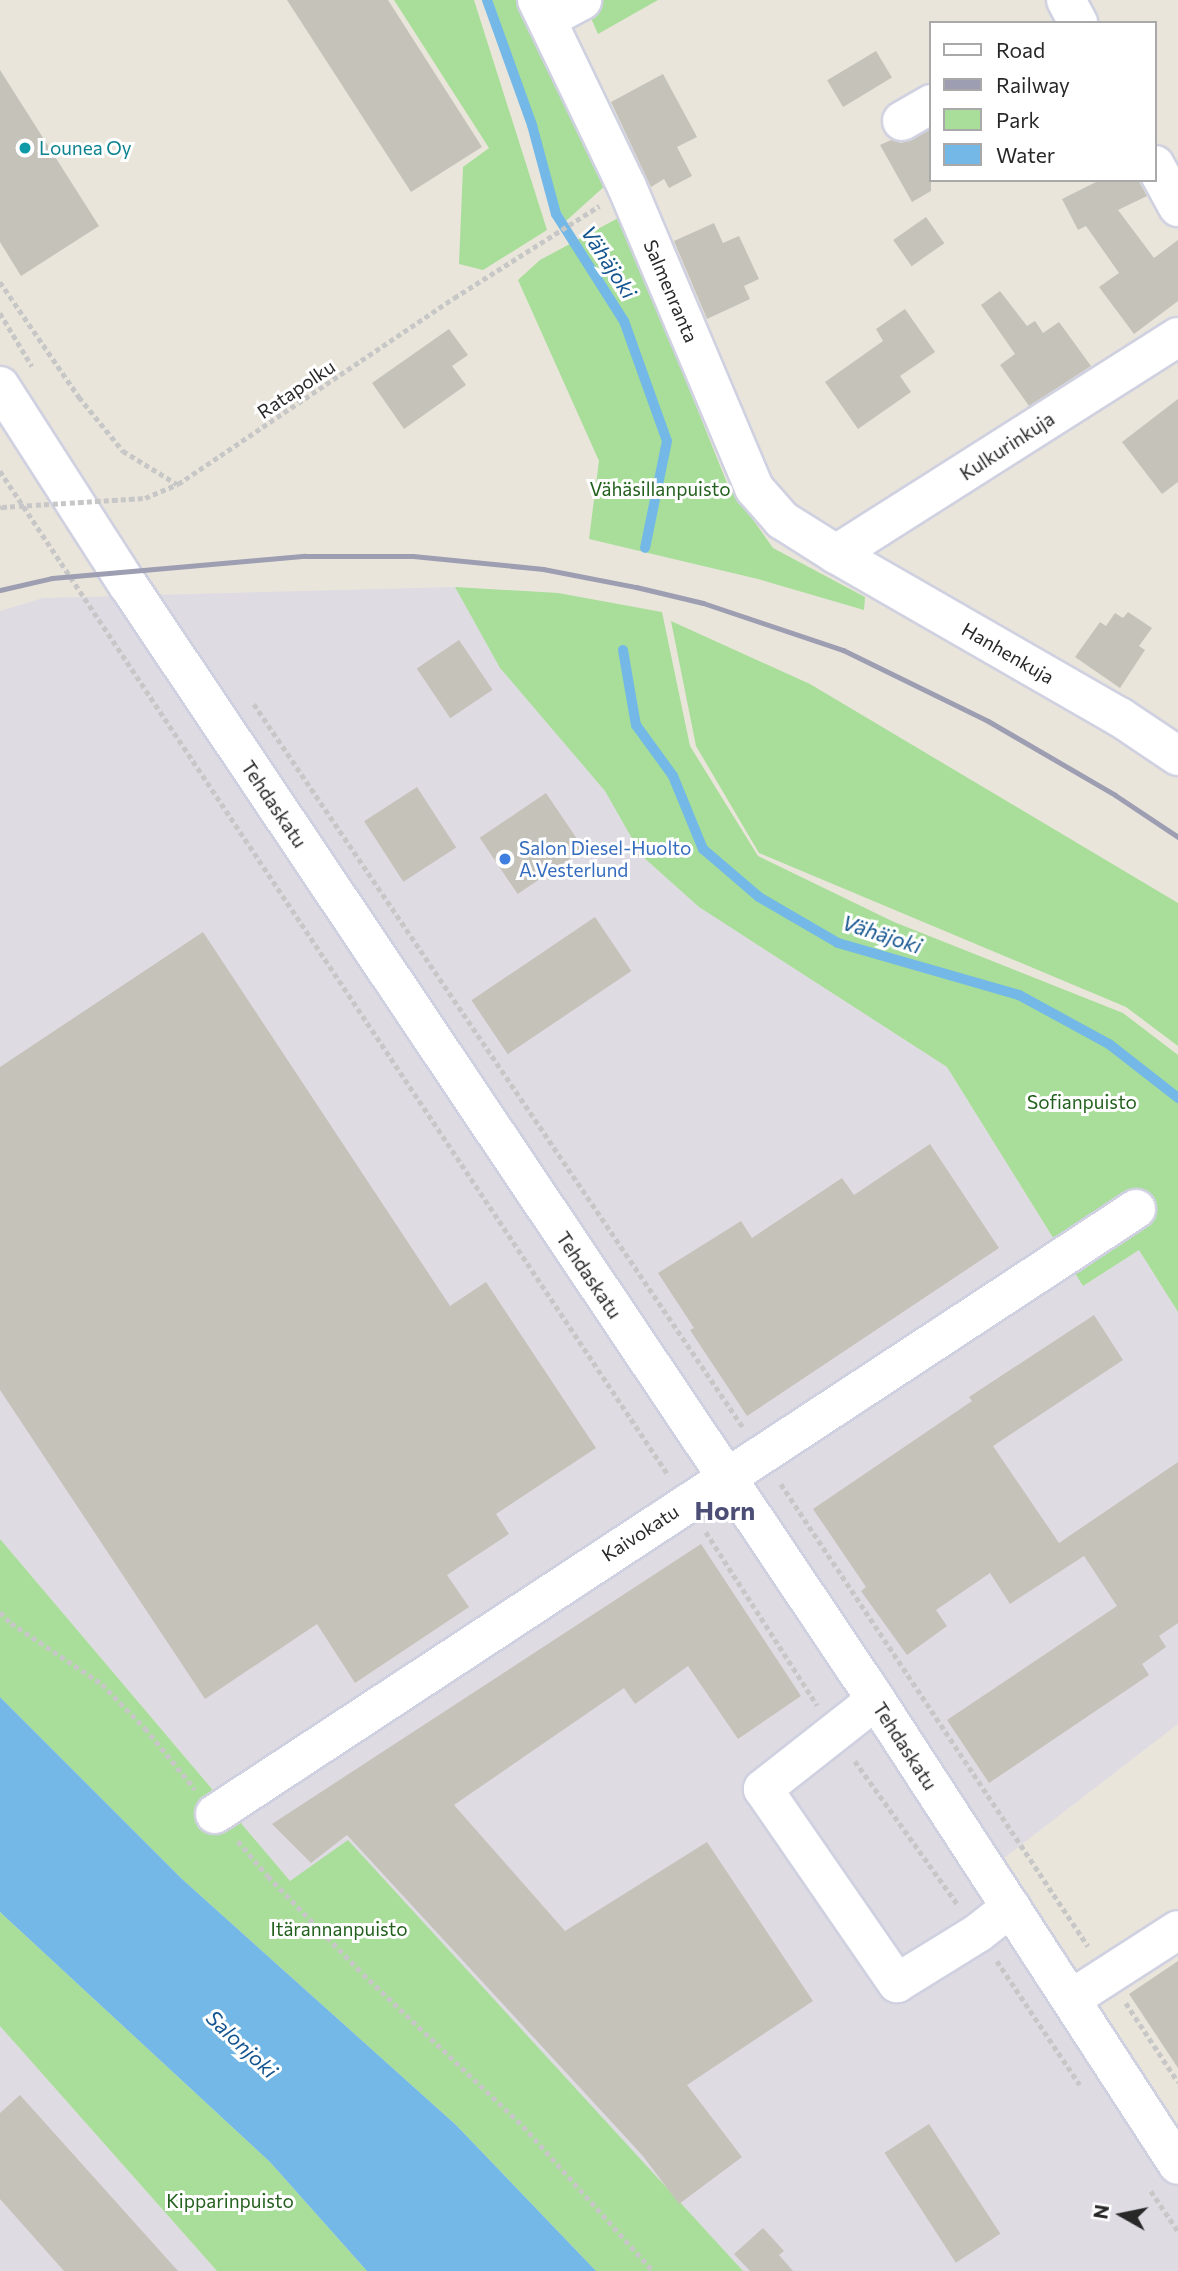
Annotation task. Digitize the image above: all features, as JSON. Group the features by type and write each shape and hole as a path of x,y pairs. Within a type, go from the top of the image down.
{"street":[{"path":"542,10 582,0"},
{"name":"Salmenranta","path":"542,10 627,187 754,488 782,520 836,554"},
{"path":"1157,169 1178,207"},
{"name":"Kulkurinkuja","path":"836,554 1178,337"},
{"name":"Tehdaskatu","path":"0,386 128,585 724,1478 876,1700 1178,2165"},
{"name":"Hanhenkuja","path":"836,554 1119,717 1178,756"},
{"name":"Kaivokatu","path":"215,1814 1136,1209"},
{"path":"876,1700 763,1789 897,1983 978,1933 1011,1907"},
{"path":"1071,1999 1106,1973 1178,1930"}],"path":[{"name":"Ratapolku","path":"1,508 145,498 178,484 546,238 581,218"},
{"path":"0,282 79,397 123,451 178,484"},
{"path":"0,471 687,1502 835,1733 978,1933"},
{"path":"251,700 761,1453 1178,2082"},
{"path":"0,1612 11,1623 102,1684 145,1728 268,1876 363,1974 523,2126 653,2271"}],"shaded area":[{"path":"455,587 500,668 605,791 642,856 699,907 947,1067 1083,1286 1139,1250 1178,1312 1178,1724 1000,1861 1178,2127 1178,2271 743,2271 349,1841 290,1881 0,1539 0,611 43,598"},
{"path":"0,2026 214,2268 217,2271 0,2271"}],"green space":[{"path":"394,0 474,0 547,230 483,270 459,264 463,167 489,148"},
{"path":"492,0 516,0 607,184 566,221 559,209 535,124"},
{"path":"583,0 658,0 598,34"},
{"name":"Vähäsillanpuisto","path":"620,217 727,483 773,548 865,597 864,610 758,579 589,539 599,461 518,280 540,260"},
{"name":"Sofianpuisto","path":"455,587 558,593 662,612 690,746 758,856 894,922 1123,1013 1178,1055 1178,1312 1139,1250 1083,1286 947,1067 699,907 642,856 605,791 500,668"},
{"path":"671,621 810,684 1178,903 1178,1046 1126,1007 759,853 696,746"},
{"name":"Itärannanpuisto","path":"0,1539 290,1881 348,1840 743,2271 596,2271 456,2125 182,1879 0,1697"},
{"name":"Kipparinpuisto","path":"0,1912 270,2162 367,2271 217,2271 0,2026"}],"water":[{"name":"Salonjoki","path":"0,1697 182,1879 456,2125 596,2271 367,2271 270,2162 0,1912"}],"building":[{"path":"287,0 388,0 482,147 411,192"},
{"path":"876,51 892,78 843,107 827,80"},
{"name":"Lounea Oy","path":"0,70 99,226 21,276 0,242"},
{"path":"663,74 697,137 677,147 692,176 669,188 664,179 651,187 611,102"},
{"path":"930,130 931,191 912,202 880,145 891,140 901,143"},
{"path":"1096,182 1139,182 1147,196 1118,210 1154,258 1178,240 1178,301 1134,334 1099,287 1119,273 1086,226 1078,230 1062,199"},
{"path":"926,217 944,243 912,266 893,240"},
{"path":"714,223 723,243 739,236 759,279 744,286 750,299 707,319 674,241"},
{"path":"1000,291 1027,326 1035,321 1043,333 1059,322 1091,366 1029,406 1000,365 1015,354 981,305"},
{"path":"905,309 935,352 900,376 911,392 858,429 825,382 883,341 876,329"},
{"path":"449,329 468,355 452,366 466,385 404,429 372,383"},
{"path":"1178,399 1178,482 1162,494 1122,442"},
{"path":"1128,612 1152,628 1139,646 1145,650 1120,688 1075,657 1100,622 1106,626 1115,613 1123,618"},
{"path":"459,640 493,690 450,718 417,669"},
{"path":"417,787 456,847 403,882 364,821"},
{"path":"546,793 584,849 518,894 480,838"},
{"path":"595,917 631,971 508,1054 471,1000"},
{"path":"203,932 450,1306 486,1282 596,1448 496,1514 509,1534 447,1575 469,1607 355,1683 317,1624 205,1699 0,1390 0,1067"},
{"path":"930,1144 999,1248 747,1416 690,1330 694,1328 658,1273 741,1221 752,1238 842,1178 854,1195"},
{"path":"1094,1315 1123,1360 993,1446 1059,1543 1178,1462 1178,1623 1159,1636 1166,1647 1142,1664 1149,1675 989,1783 947,1720 1117,1606 1084,1556 1010,1604 990,1573 936,1610 947,1626 907,1655 861,1591 866,1587 813,1509 972,1401 969,1397"},
{"path":"701,1544 801,1696 738,1739 688,1666 635,1704 624,1688 454,1805 565,1931 707,1842 813,2001 687,2085 742,2157 679,2204 643,2156 347,1835 311,1863 272,1824"},
{"path":"1178,1961 1178,2068 1129,1994"},
{"path":"20,2095 178,2271 64,2271 0,2199 0,2113"},
{"path":"929,2124 1000,2234 956,2263 885,2153"},
{"path":"763,2228 784,2251 779,2255 793,2271 750,2271 734,2254"}],"waterway":[{"name":"Vähäjoki","path":"487,0 532,125 556,214 624,321 667,441 645,548"},
{"name":"Vähäjoki","path":"623,650 636,725 673,776 703,849 759,897 838,943 1019,995 1109,1044 1178,1098"}],"railway":[{"path":"0,590 52,578 305,556 413,556 543,569 636,587 703,603 843,650 988,721 1115,795 1178,837"}],"place":[{"name":"Lounea Oy","path":"25,148"},
{"name":"Salon Diesel-Huolto A.Vesterlund","path":"505,859"}],"district":[{"name":"Horn","path":"725,1510"}]}
